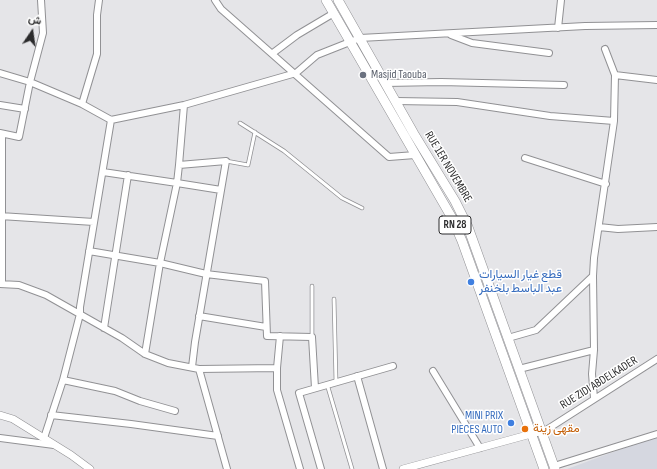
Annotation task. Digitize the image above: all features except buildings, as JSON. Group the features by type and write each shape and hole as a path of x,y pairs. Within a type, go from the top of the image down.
{"main road":[{"name":"RN 28","path":"326,0 449,212 462,241 544,469"},
{"name":"RUE 1ER NOVEMBRE","path":"338,0 396,102 456,201 468,227 554,467"}],"street":[{"path":"41,0 43,33 30,82 19,137 1,134 1,284 19,285 46,295 104,328 145,354 168,363 199,369 277,368"},
{"path":"82,104 97,54 97,15 99,0"},
{"path":"215,0 221,9 296,73 389,157 415,155"},
{"path":"558,28 561,0"},
{"path":"273,54 297,35 334,13"},
{"path":"0,73 30,82 82,104 112,120 184,105 296,73 317,56 360,38 558,28 657,25"},
{"path":"447,34 472,43 549,53"},
{"path":"594,398 592,374 594,350 594,258 614,121 615,75 605,49"},
{"path":"615,75 657,80"},
{"path":"385,83 441,82 564,85"},
{"path":"396,102 457,102 550,116 614,121"},
{"path":"0,105 25,109"},
{"path":"145,354 160,263 179,165 184,105"},
{"path":"44,438 63,380 80,314 89,250 112,120"},
{"path":"525,158 606,184"},
{"path":"179,165 226,161 199,316 192,367"},
{"path":"103,172 221,190"},
{"path":"104,328 128,176"},
{"path":"1,216 94,222"},
{"path":"599,226 618,229 657,227"},
{"path":"89,250 160,263 206,274 265,281 267,336 312,337 315,388"},
{"path":"508,338 536,330 593,276"},
{"path":"199,316 266,327"},
{"path":"280,336 277,368 277,390 300,469"},
{"path":"520,369 594,350"},
{"name":"RUE ZIDI ABDELKADER","path":"531,434 542,432 657,359"},
{"path":"321,469 299,393 392,366"},
{"path":"199,369 227,469"},
{"path":"433,371 480,448"},
{"path":"357,376 383,469"},
{"path":"63,380 115,391 140,401 175,411"},
{"path":"0,415 12,419 56,445 90,469"},
{"path":"51,415 218,436"},
{"path":"403,469 531,434"},
{"path":"554,467 657,434"},
{"path":"0,438 56,445"}],"lane":[{"path":"240,123 284,151 342,198 362,208"},
{"path":"226,161 248,165 255,132"},
{"path":"312,286 312,337"},
{"path":"334,299 336,382"},
{"path":"327,384 352,469"}],"shaded area":[{"path":"657,436 657,469 567,469"}],"place":[{"name":"Masjid Taouba","path":"363,75"},
{"name":"قطع غيار السيارات عبد الباسط بلخنفر","path":"471,282"},
{"name":"MINI PRIX PIECES AUTO","path":"511,423"},
{"name":"مقهى زينة","path":"525,429"}]}
